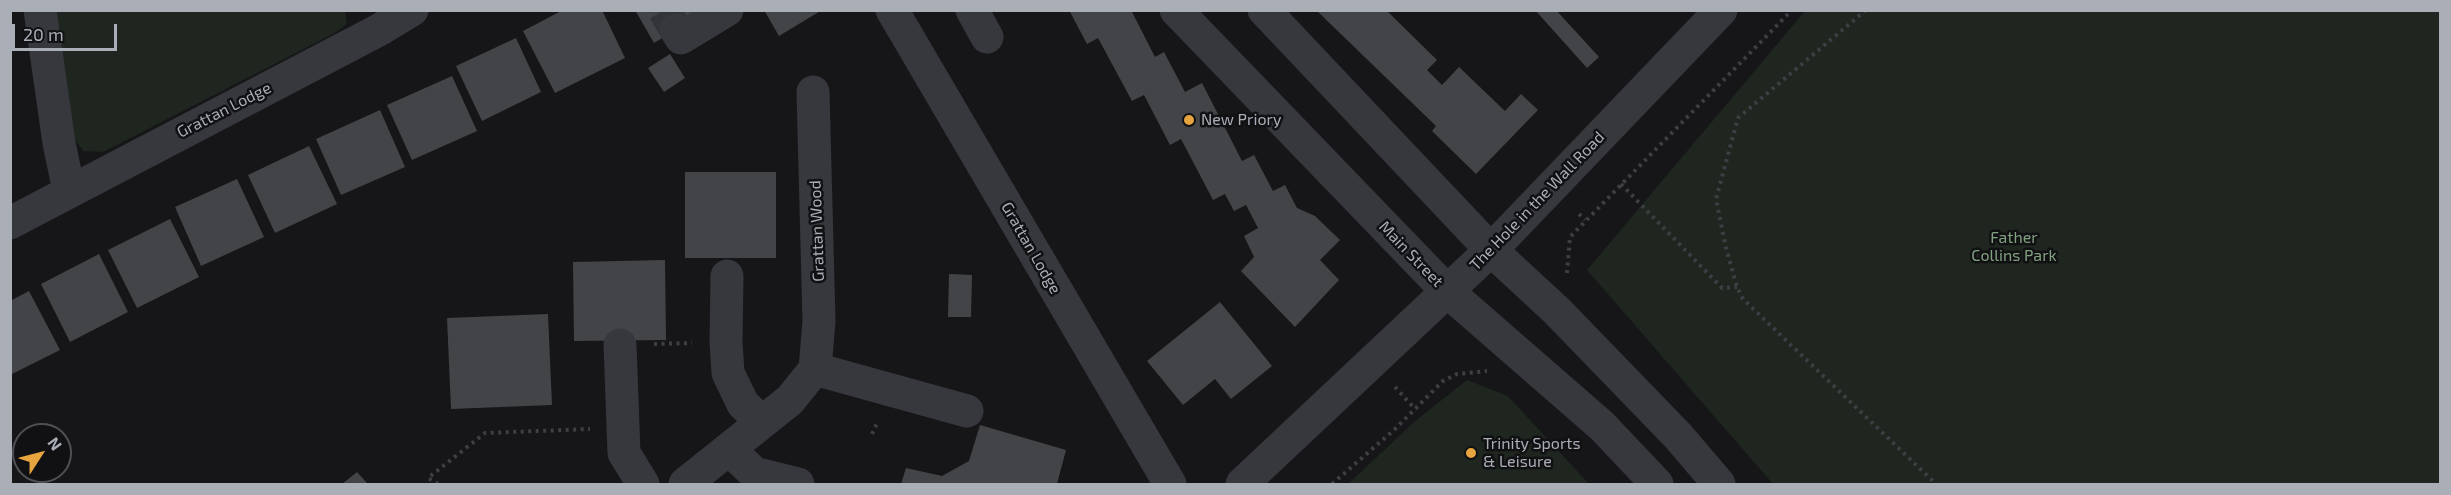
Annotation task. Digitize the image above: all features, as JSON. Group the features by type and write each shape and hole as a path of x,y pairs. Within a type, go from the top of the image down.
{"street":[{"path":"40,10 59,143 69,191"},
{"name":"Grattan Lodge","path":"10,223 374,20 412,10"},
{"path":"676,30 681,38 727,10"},
{"name":"Grattan Lodge","path":"892,10 1170,484"},
{"name":"Main Street","path":"1176,10 1447,291 1602,426 1657,484"},
{"path":"1264,10 1491,250 1557,311 1678,436 1719,484"},
{"name":"The Hole in the Wall Road","path":"1242,484 1491,250 1721,10"},
{"name":"Grattan Wood","path":"813,92 819,321 815,369"},
{"path":"726,276 728,373 744,404 762,422"},
{"path":"620,345 624,453 643,484"},
{"path":"685,484 790,400 815,369 967,411"},
{"path":"729,449 754,473 798,484"}],"path":[{"path":"1568,279 1570,237 1792,10"},
{"path":"1866,10 1738,118 1716,199 1737,287 1743,299 1935,484"},
{"path":"1621,184 1722,288 1737,287"},
{"path":"1579,214 1586,220"},
{"path":"620,345 726,342"},
{"path":"1332,484 1395,430 1443,381 1457,374 1496,372"},
{"path":"438,484 428,478 485,433 623,428"}],"green space":[{"path":"345,10 347,24 333,34 103,152 83,151 70,131 53,11"},
{"name":"Father Collins Park","path":"1805,11 2440,11 2440,484 1773,484 1587,270"},
{"name":"Trinity Sports & Leisure","path":"1467,380 1508,396 1589,484 1348,484 1414,422"}],"building":[{"path":"563,10 602,10 625,58 555,93 523,31"},
{"path":"635,10 708,10 654,43"},
{"path":"764,10 822,10 779,36"},
{"name":"New Priory","path":"1069,10 1131,10 1155,57 1164,52 1185,92 1202,83 1242,161 1254,155 1273,191 1285,185 1297,208 1315,216 1340,240 1320,260 1339,280 1295,327 1241,271 1254,257 1244,236 1258,228 1246,205 1234,211 1225,194 1213,200 1181,139 1170,145 1144,95 1132,101 1098,38 1087,44"},
{"path":"1316,10 1386,10 1437,60 1427,70 1442,85 1459,67 1505,111 1521,94 1538,110 1476,174 1432,131 1436,126"},
{"path":"1535,10 1556,10 1599,57 1587,68"},
{"path":"516,38 541,92 482,121 456,66"},
{"path":"670,54 685,78 664,92 648,68"},
{"path":"452,76 477,131 412,160 387,105"},
{"path":"380,110 405,167 341,195 316,139"},
{"path":"309,146 337,204 275,233 248,175"},
{"path":"685,172 776,172 776,258 685,258"},
{"path":"237,179 264,237 201,266 175,207"},
{"path":"170,219 199,277 137,308 108,250"},
{"path":"99,254 128,312 70,342 41,284"},
{"path":"665,260 666,340 574,341 573,262"},
{"path":"949,274 972,275 971,317 948,317"},
{"path":"29,291 60,350 10,375 10,301"},
{"path":"1220,302 1272,366 1231,399 1215,379 1183,405 1147,361"},
{"path":"548,314 552,405 451,409 447,318"},
{"path":"980,425 1066,450 1057,484 901,484 906,468 942,476 969,461"},
{"path":"357,472 368,484 342,484"}],"tunnel":[{"path":"664,10 676,30"}],"place":[{"name":"New Priory","path":"1189,120"},
{"name":"Trinity Sports & Leisure","path":"1471,453"}]}
